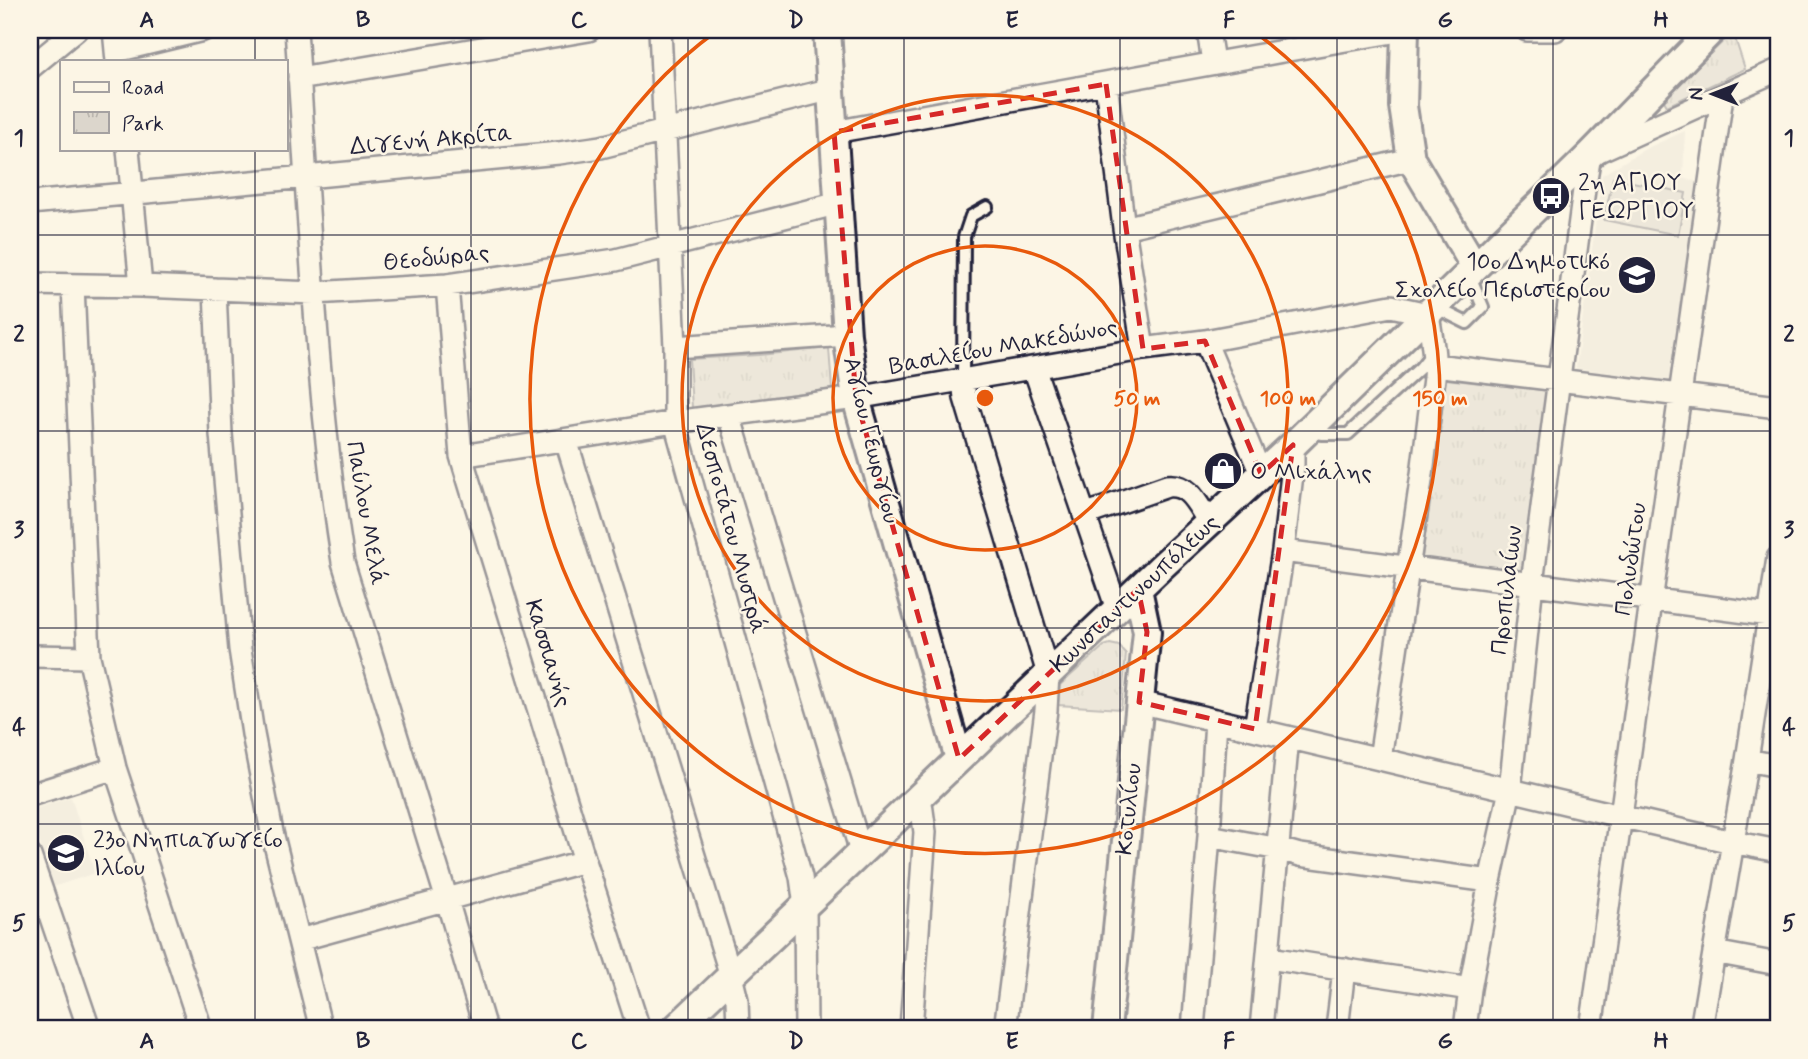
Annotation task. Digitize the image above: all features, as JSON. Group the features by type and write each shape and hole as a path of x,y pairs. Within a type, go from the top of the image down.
{"street":[{"path":"114,30 117,56 203,30"},
{"name":"Παύλου Μελά","path":"296,30 314,293 334,507 343,562 485,1029"},
{"path":"299,79 589,30"},
{"name":"Δεσποτάτου Μυστρά","path":"660,30 676,347 675,422 801,877 805,906 806,1029"},
{"name":"Αγίου Γεωργίου","path":"827,30 847,335 856,398 959,759"},
{"path":"1208,30 1213,62"},
{"path":"834,132 1106,84 1213,62 1405,30 1403,106 1412,159 1472,270"},
{"path":"1527,30 1554,30"},
{"path":"30,68 68,33"},
{"path":"1590,155 1703,33"},
{"path":"1590,155 1778,70"},
{"path":"1106,84 1143,349"},
{"name":"Διγενή Ακρίτα","path":"30,203 559,153 601,147 831,89"},
{"name":"Πολυδώτου","path":"1591,1029 1722,96"},
{"path":"128,150 141,286"},
{"name":"Κωνσταντινουπόλεως","path":"675,1029 1300,438 1590,155"},
{"name":"Προπυλαίων","path":"1465,1029 1490,881 1510,790 1532,583 1590,155"},
{"path":"1124,228 1412,159"},
{"name":"Θεοδώρας","path":"30,284 314,293 447,285 616,260 839,203"},
{"path":"73,285 89,657 115,768 201,1029"},
{"name":"Κασσιανής","path":"447,285 461,456 584,861 639,1029"},
{"path":"215,289 221,434 240,649 270,820 321,1029"},
{"name":"Βασιλείου Μακεδώνος","path":"461,456 675,422 856,398 1205,341 1391,306 1431,310"},
{"path":"1380,759 1423,462 1435,358 1431,310"},
{"path":"676,347 847,335"},
{"path":"1205,341 1261,474"},
{"path":"1435,358 1559,379 1778,407"},
{"path":"1034,368 1117,609"},
{"path":"963,380 965,398 1048,674 1046,709 1005,1029"},
{"path":"729,415 862,852"},
{"path":"1255,730 1283,551 1293,466 1300,438"},
{"path":"566,440 731,976 737,1000 738,1029"},
{"path":"1084,515 1167,486 1177,485 1185,489 1209,523"},
{"path":"1283,551 1769,615"},
{"path":"1701,1029 1746,760 1770,662 1769,615 1778,558"},
{"name":"Κοτυλίου","path":"1107,1029 1147,632 1138,589"},
{"path":"30,656 89,657"},
{"path":"1139,702 1732,842 1778,850"},
{"path":"1193,1029 1216,720"},
{"path":"1261,1029 1288,737"},
{"path":"1746,760 1778,766"},
{"path":"30,796 115,768"},
{"path":"911,1029 925,832 920,796"},
{"path":"1209,836 1300,855 1490,881"},
{"path":"30,856 89,1029"},
{"path":"299,940 584,861"},
{"path":"1714,953 1778,964"},
{"path":"1269,958 1470,989"},
{"path":"1337,1029 1343,969"}],"lane":[{"path":"963,380 964,237 971,216 987,207"},
{"path":"1300,438 1348,434 1420,368 1435,358"}],"highlighted area":[{"path":"1106,84 1143,349 1205,341 1261,474 1293,445 1255,729 1139,702 1147,632 1138,589 959,759 856,398 834,132"}],"shaded area":[{"name":"10ο Δημοτικό Σχολείο Περιστερίου","path":"1685,131 1683,178 1698,182 1672,382 1576,368 1602,175 1645,149"},
{"name":"23ο Νηπιαγωγείο Ιλίου","path":"71,797 95,873 53,887 30,810"}],"green space":[{"path":"1733,32 1745,69 1667,106 1663,99"},
{"path":"1613,178 1686,193 1678,235 1604,220"},
{"path":"829,348 832,389 692,408 689,359"},
{"path":"1446,379 1550,391 1524,572 1422,558"},
{"path":"1104,646 1119,646 1126,654 1121,709 1058,705 1060,685"}],"place":[{"name":"2η ΑΓΙΟΥ ΓΕΩΡΓΙΟΥ","path":"1551,196"},
{"name":"10ο Δημοτικό Σχολείο Περιστερίου","path":"1637,275"},
{"name":"Ο Μιχάλης","path":"1223,471"},
{"name":"23ο Νηπιαγωγείο Ιλίου","path":"66,853"}]}
